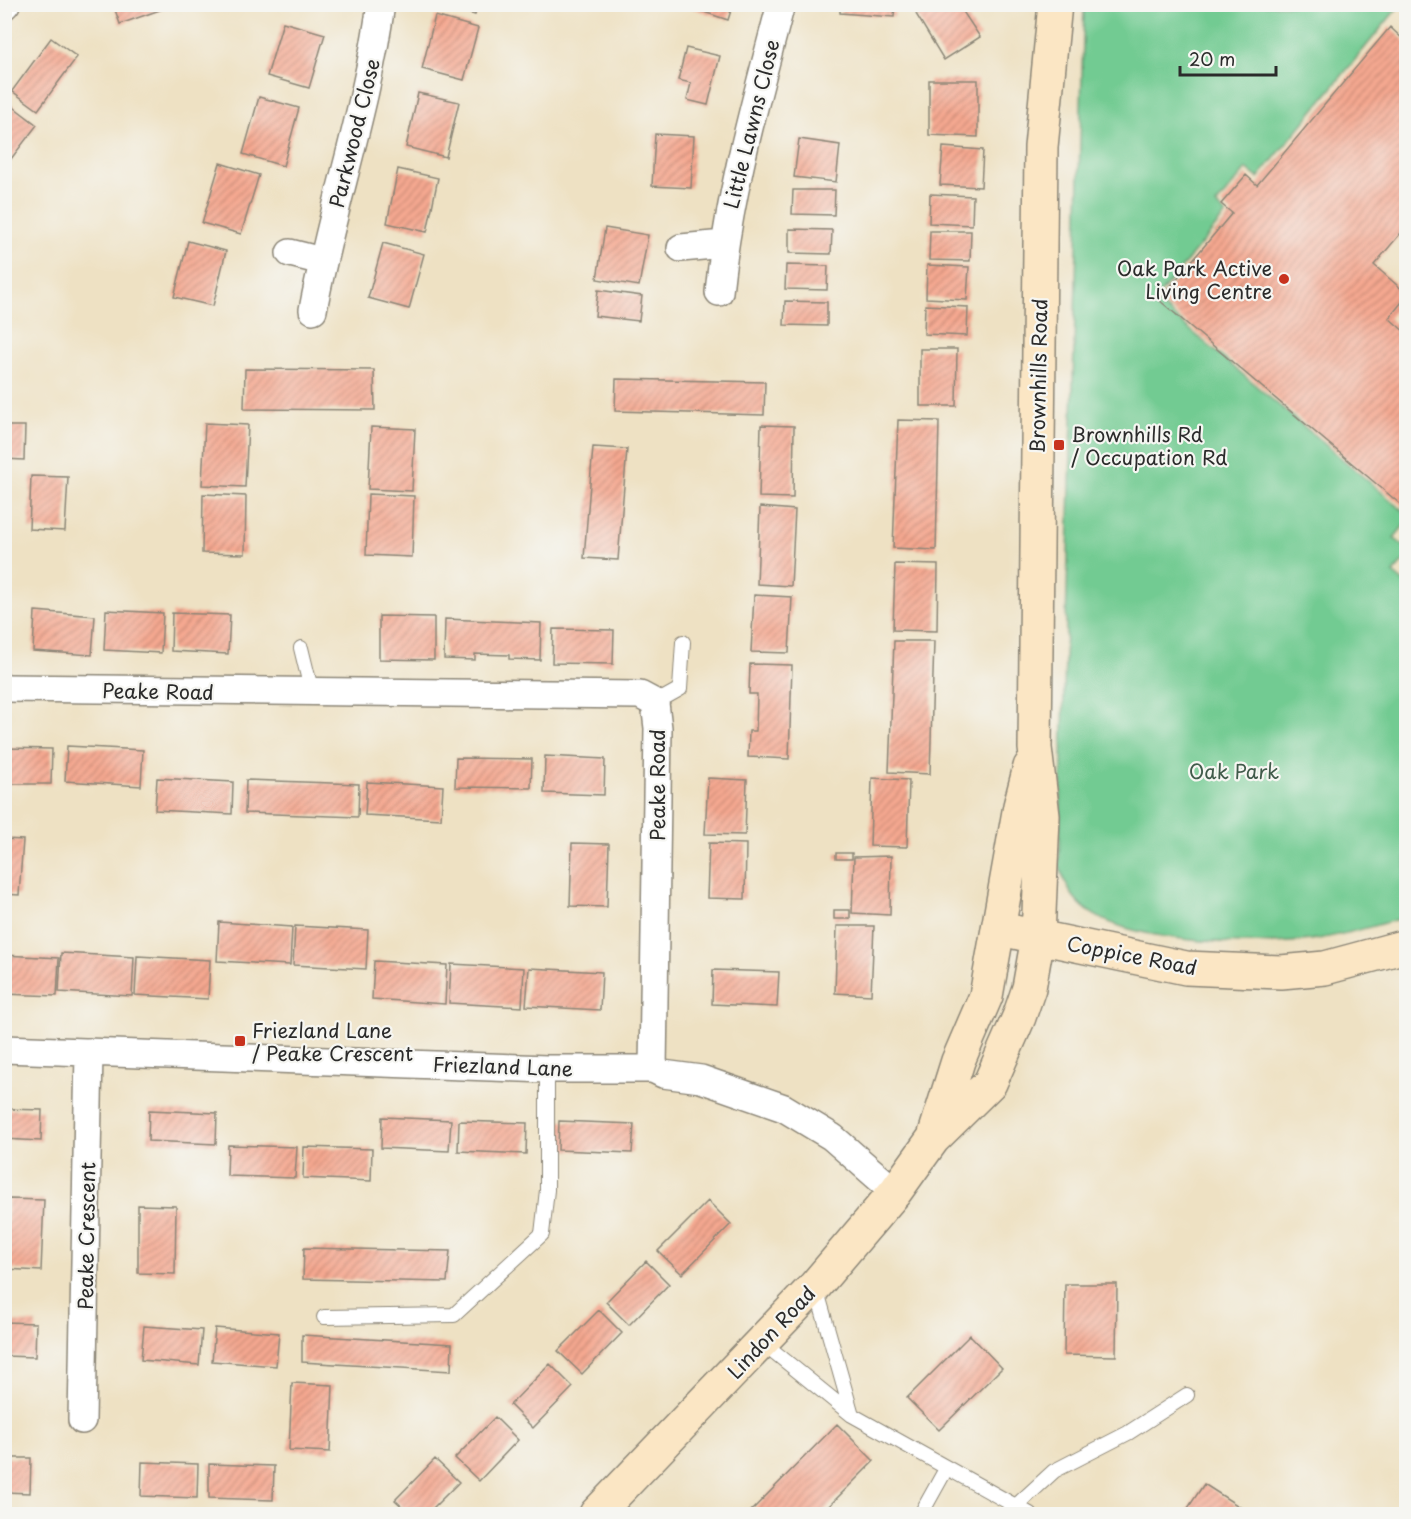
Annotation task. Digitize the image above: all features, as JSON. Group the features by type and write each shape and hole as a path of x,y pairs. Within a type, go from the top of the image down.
{"main road":[{"name":"Brownhills Road","path":"1038,937 1043,816 1035,748 1041,147 1055,4"},
{"name":"Brownhills Road","path":"1000,929 1020,806 1035,748"},
{"name":"Coppice Road","path":"1000,929 1186,968 1281,972 1352,962 1407,946"},
{"name":"Lindon Road","path":"933,1139 958,1061 986,996 1000,929"},
{"name":"Lindon Road","path":"596,1515 815,1286 895,1192 933,1139 990,1083 1029,988 1038,937"}],"street":[{"name":"Parkwood Close","path":"313,310 322,261 360,118 381,4"},
{"name":"Little Lawns Close","path":"719,292 724,244 739,161 781,4"},
{"path":"681,248 724,244"},
{"path":"290,253 322,261"},
{"name":"Peake Road","path":"4,688 312,693 640,694 655,703 658,728 653,1069"},
{"name":"Friezland Lane","path":"4,1049 547,1069 653,1069 663,1074 701,1079 784,1108 832,1137 895,1192"},
{"name":"Peake Crescent","path":"82,1420 89,1052"}],"lane":[{"path":"655,703 680,689 683,642"},
{"path":"301,648 312,693"},
{"path":"324,1317 454,1315 543,1234 547,1190 547,1069"},
{"path":"815,1286 852,1415"},
{"path":"762,1342 852,1415 946,1469 1017,1505 1030,1515"},
{"path":"1017,1505 1054,1471 1128,1433 1187,1395"},
{"path":"921,1515 946,1469"}],"green space":[{"name":"Oak Park","path":"1084,5 1400,5 1258,178 1246,169 1216,205 1226,214 1155,300 1406,513 1406,523 1394,538 1406,548 1406,558 1393,573 1406,584 1406,917 1340,935 1294,942 1229,943 1159,935 1127,928 1100,918 1080,904 1069,890 1059,864"}],"building":[{"path":"113,4 174,4 174,5 120,24"},
{"path":"438,4 478,4 475,15"},
{"path":"693,4 733,4 728,20 692,8"},
{"path":"840,4 895,4 894,17 840,13"},
{"path":"930,4 958,4 980,37 944,60 916,14"},
{"path":"435,16 478,28 464,80 422,69"},
{"path":"283,22 325,34 309,88 267,76"},
{"name":"Oak Park Active Living Centre","path":"1390,27 1406,42 1406,227 1374,265 1406,293 1406,297 1389,318 1406,333 1406,509 1159,300 1232,213 1221,204 1246,175 1257,185"},
{"path":"51,38 77,57 38,110 12,91"},
{"path":"686,48 720,56 708,105 687,100 691,83 678,80"},
{"path":"929,80 978,80 978,137 929,135"},
{"path":"418,93 459,102 446,157 406,147"},
{"path":"259,97 299,108 283,166 243,154"},
{"path":"11,105 37,125 4,168 4,114"},
{"path":"655,134 694,136 691,188 652,186"},
{"path":"799,139 840,145 836,182 794,177"},
{"path":"943,147 983,150 981,187 940,185"},
{"path":"220,163 259,175 241,234 202,223"},
{"path":"398,169 438,178 427,232 387,223"},
{"path":"793,190 835,190 834,215 792,214"},
{"path":"930,194 973,196 972,225 929,223"},
{"path":"605,228 648,235 639,286 597,279"},
{"path":"789,229 832,230 831,254 789,253"},
{"path":"930,231 971,231 970,261 929,260"},
{"path":"188,241 226,251 213,306 174,297"},
{"path":"383,243 424,254 409,309 368,298"},
{"path":"786,265 828,266 827,290 785,289"},
{"path":"927,265 969,267 967,300 926,298"},
{"path":"598,290 642,296 639,321 595,316"},
{"path":"785,301 827,302 827,326 784,325"},
{"path":"925,305 968,307 967,336 924,334"},
{"path":"920,349 957,349 956,406 920,406"},
{"path":"245,369 374,370 375,410 244,409"},
{"path":"616,379 765,382 764,415 615,411"},
{"path":"898,420 939,421 936,550 893,548"},
{"path":"205,423 248,425 245,487 202,485"},
{"path":"761,425 794,426 793,498 759,497"},
{"path":"4,426 25,426 24,460 4,459"},
{"path":"371,427 415,429 412,491 368,489"},
{"path":"593,447 627,449 618,560 584,558"},
{"path":"31,476 68,477 65,531 29,529"},
{"path":"203,494 246,496 245,554 202,553"},
{"path":"368,494 414,496 412,557 366,555"},
{"path":"760,507 795,510 791,586 757,584"},
{"path":"895,564 938,565 937,631 893,630"},
{"path":"754,595 792,597 789,653 751,652"},
{"path":"106,610 163,613 161,653 104,650"},
{"path":"35,611 95,616 92,655 33,651"},
{"path":"172,613 230,615 228,654 171,651"},
{"path":"379,616 434,617 434,660 379,659"},
{"path":"445,619 541,623 540,660 509,659 509,655 475,654 475,660 444,659"},
{"path":"553,629 614,630 613,664 552,663"},
{"path":"894,641 934,641 930,774 889,772"},
{"path":"750,664 792,665 789,759 748,757 749,731 756,731 757,694 749,694"},
{"path":"67,746 143,750 141,786 65,781"},
{"path":"4,748 52,749 51,784 4,784"},
{"path":"545,756 605,759 604,795 544,793"},
{"path":"456,758 532,759 531,788 455,787"},
{"path":"157,778 233,782 232,814 155,810"},
{"path":"708,778 747,780 745,835 705,834"},
{"path":"872,778 909,780 907,847 870,846"},
{"path":"246,780 359,784 358,817 245,813"},
{"path":"367,782 443,786 441,819 365,815"},
{"path":"4,839 23,840 19,895 4,894"},
{"path":"572,843 609,844 607,907 570,906"},
{"path":"709,843 746,844 745,899 707,898"},
{"path":"836,853 852,853 852,859 836,859"},
{"path":"891,856 890,915 852,913 854,857"},
{"path":"834,910 850,910 850,919 834,919"},
{"path":"219,922 292,927 290,965 217,961"},
{"path":"295,926 368,930 366,969 293,965"},
{"path":"837,926 874,926 871,995 835,993"},
{"path":"61,953 134,957 132,996 59,992"},
{"path":"4,955 59,958 57,996 4,994"},
{"path":"137,956 210,960 208,999 135,995"},
{"path":"374,961 447,965 445,1004 372,999"},
{"path":"451,964 524,968 522,1007 449,1003"},
{"path":"529,968 602,972 600,1010 526,1006"},
{"path":"713,970 779,972 777,1007 712,1004"},
{"path":"4,1109 42,1110 41,1141 4,1139"},
{"path":"149,1110 217,1113 216,1144 148,1141"},
{"path":"382,1117 451,1120 449,1151 381,1148"},
{"path":"459,1121 527,1123 526,1154 458,1151"},
{"path":"559,1121 634,1124 632,1153 558,1150"},
{"path":"228,1145 297,1147 295,1178 227,1176"},
{"path":"304,1147 372,1149 371,1181 303,1178"},
{"path":"8,1199 44,1200 41,1271 6,1269"},
{"path":"708,1201 731,1224 682,1274 658,1251"},
{"path":"138,1205 176,1206 175,1274 138,1273"},
{"path":"304,1248 450,1251 447,1282 303,1279"},
{"path":"646,1261 669,1284 629,1325 606,1302"},
{"path":"1065,1284 1117,1284 1116,1356 1064,1355"},
{"path":"599,1310 622,1333 582,1374 558,1351"},
{"path":"4,1322 36,1323 35,1357 4,1356"},
{"path":"144,1326 202,1330 199,1365 141,1360"},
{"path":"215,1328 279,1333 276,1366 212,1361"},
{"path":"302,1335 452,1344 451,1371 302,1362"},
{"path":"970,1335 1002,1368 939,1430 907,1398"},
{"path":"550,1364 573,1387 533,1428 510,1405"},
{"path":"292,1383 333,1385 330,1452 289,1450"},
{"path":"495,1417 518,1440 479,1481 455,1458"},
{"path":"837,1424 874,1461 821,1514 748,1514"},
{"path":"4,1458 31,1458 30,1493 4,1492"},
{"path":"435,1459 459,1482 427,1514 410,1514 395,1500"},
{"path":"142,1462 198,1464 197,1498 141,1496"},
{"path":"209,1464 274,1466 273,1500 209,1498"},
{"path":"1204,1484 1251,1514 1184,1514"}],"place":[{"name":"Oak Park Active Living Centre","path":"1284,279"},
{"name":"Brownhills Rd / Occupation Rd","path":"1059,445"},
{"name":"Friezland Lane / Peake Crescent","path":"240,1041"}]}
